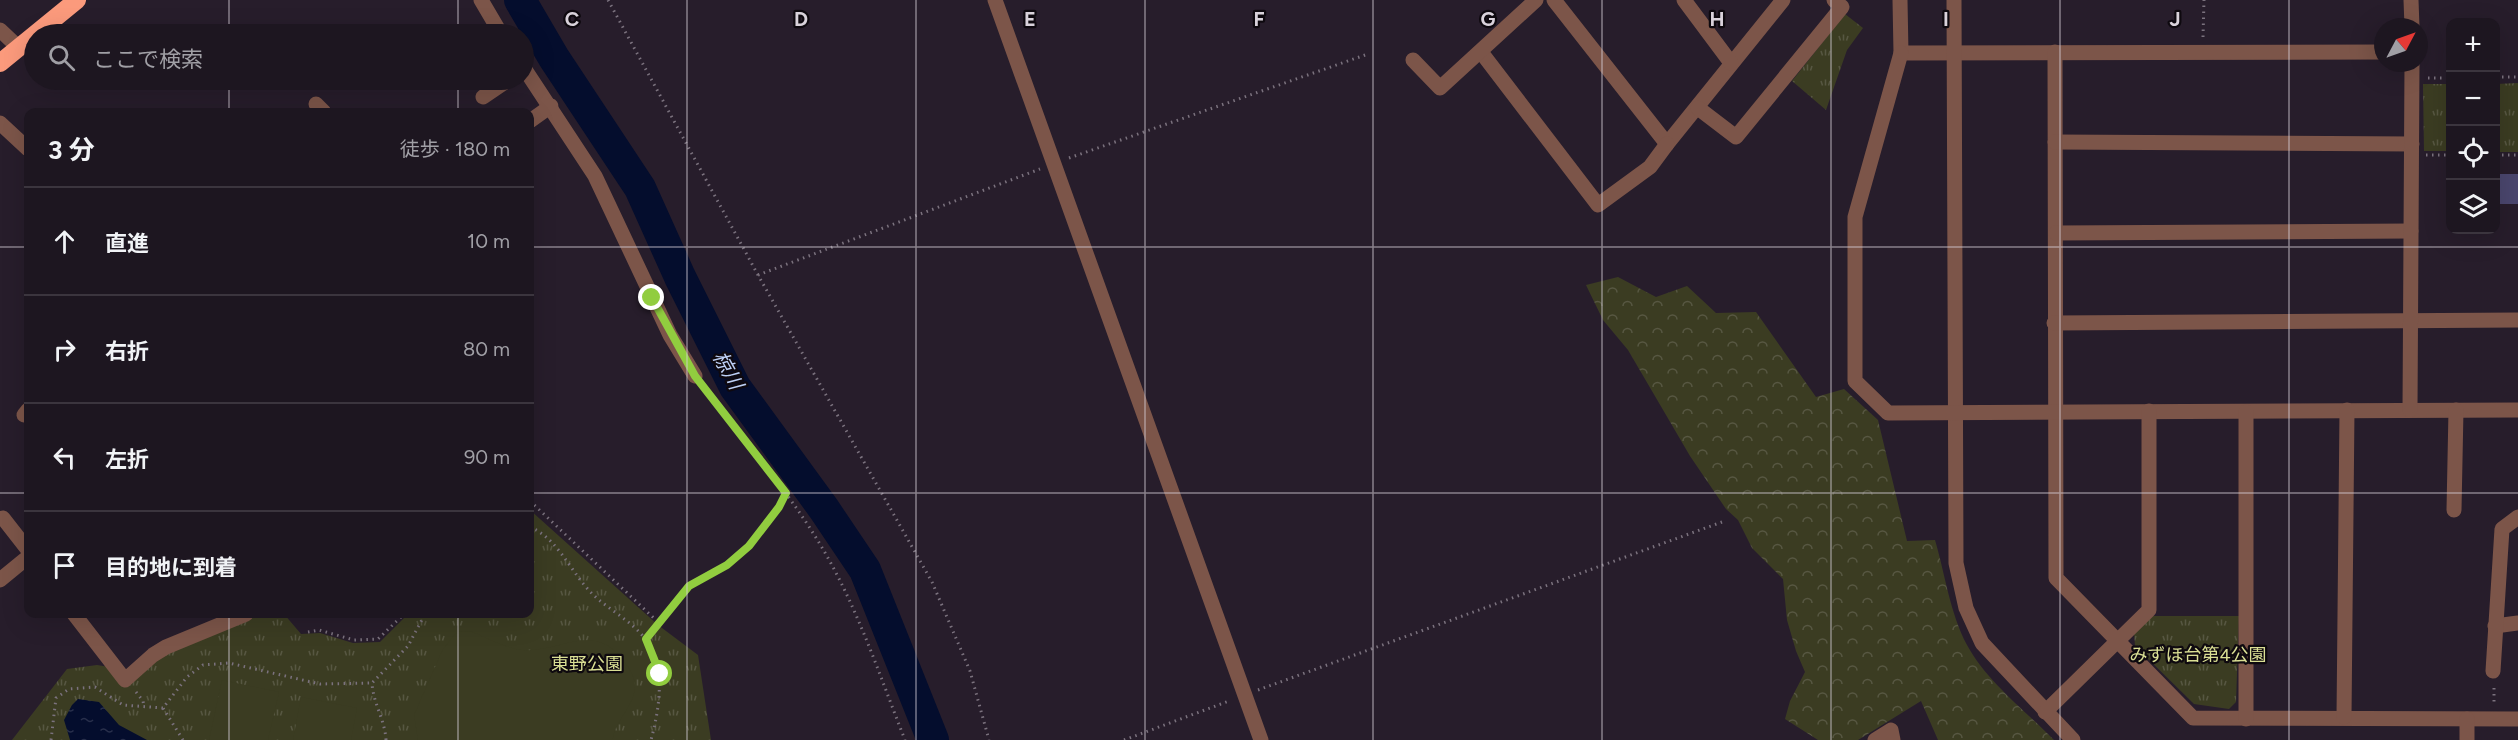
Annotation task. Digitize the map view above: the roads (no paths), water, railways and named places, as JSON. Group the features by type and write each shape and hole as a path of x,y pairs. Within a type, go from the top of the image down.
{"highway":[{"path":"47,24 77,0"},
{"path":"0,63 24,42"}],"street":[{"path":"481,0 494,24"},
{"path":"995,0 1261,740"},
{"path":"1413,60 1440,88 1482,52 1536,0"},
{"path":"1554,0 1667,144"},
{"path":"1684,0 1731,63"},
{"path":"1482,52 1598,205 1650,167 1783,0"},
{"path":"1698,108 1736,137 1842,7 1834,0"},
{"path":"1900,0 1900,53 1855,217 1855,381 1888,413 2518,410"},
{"path":"1954,0 1956,413 1954,541 1956,563 1966,608 1982,643 2073,740"},
{"path":"2411,0 2412,18"},
{"path":"0,30 18,47"},
{"path":"2055,52 2056,578 2193,718 2518,719"},
{"path":"1900,53 2374,52"},
{"path":"2410,410 2412,72"},
{"path":"534,82 595,176 670,335 695,376"},
{"path":"483,97 493,90"},
{"path":"534,118 551,106"},
{"path":"0,123 24,145"},
{"path":"2055,142 2412,144"},
{"path":"2056,233 2411,231"},
{"path":"2054,323 2518,321"},
{"path":"2344,717 2347,410"},
{"path":"2454,510 2456,410"},
{"path":"2045,712 2149,610 2149,411"},
{"path":"2246,412 2246,719"},
{"path":"2493,671 2502,529 2518,517"},
{"path":"3,518 24,545"},
{"path":"0,580 24,560"},
{"path":"77,618 124,680 166,647 236,618"},
{"path":"2495,626 2518,623"},
{"path":"2467,719 2467,740"},
{"path":"1875,740 1891,730 1893,740"}],"water":[{"path":"78,699 99,702 119,725 147,740 70,740 64,720"}],"waterway":[{"name":"椋川","path":"520,0 554,58 640,188 680,277 735,387 824,509 865,570 933,740"}],"park label":[{"name":"みずほ台第4公園","path":"2198,655"},
{"name":"東野公園","path":"587,664"}]}
